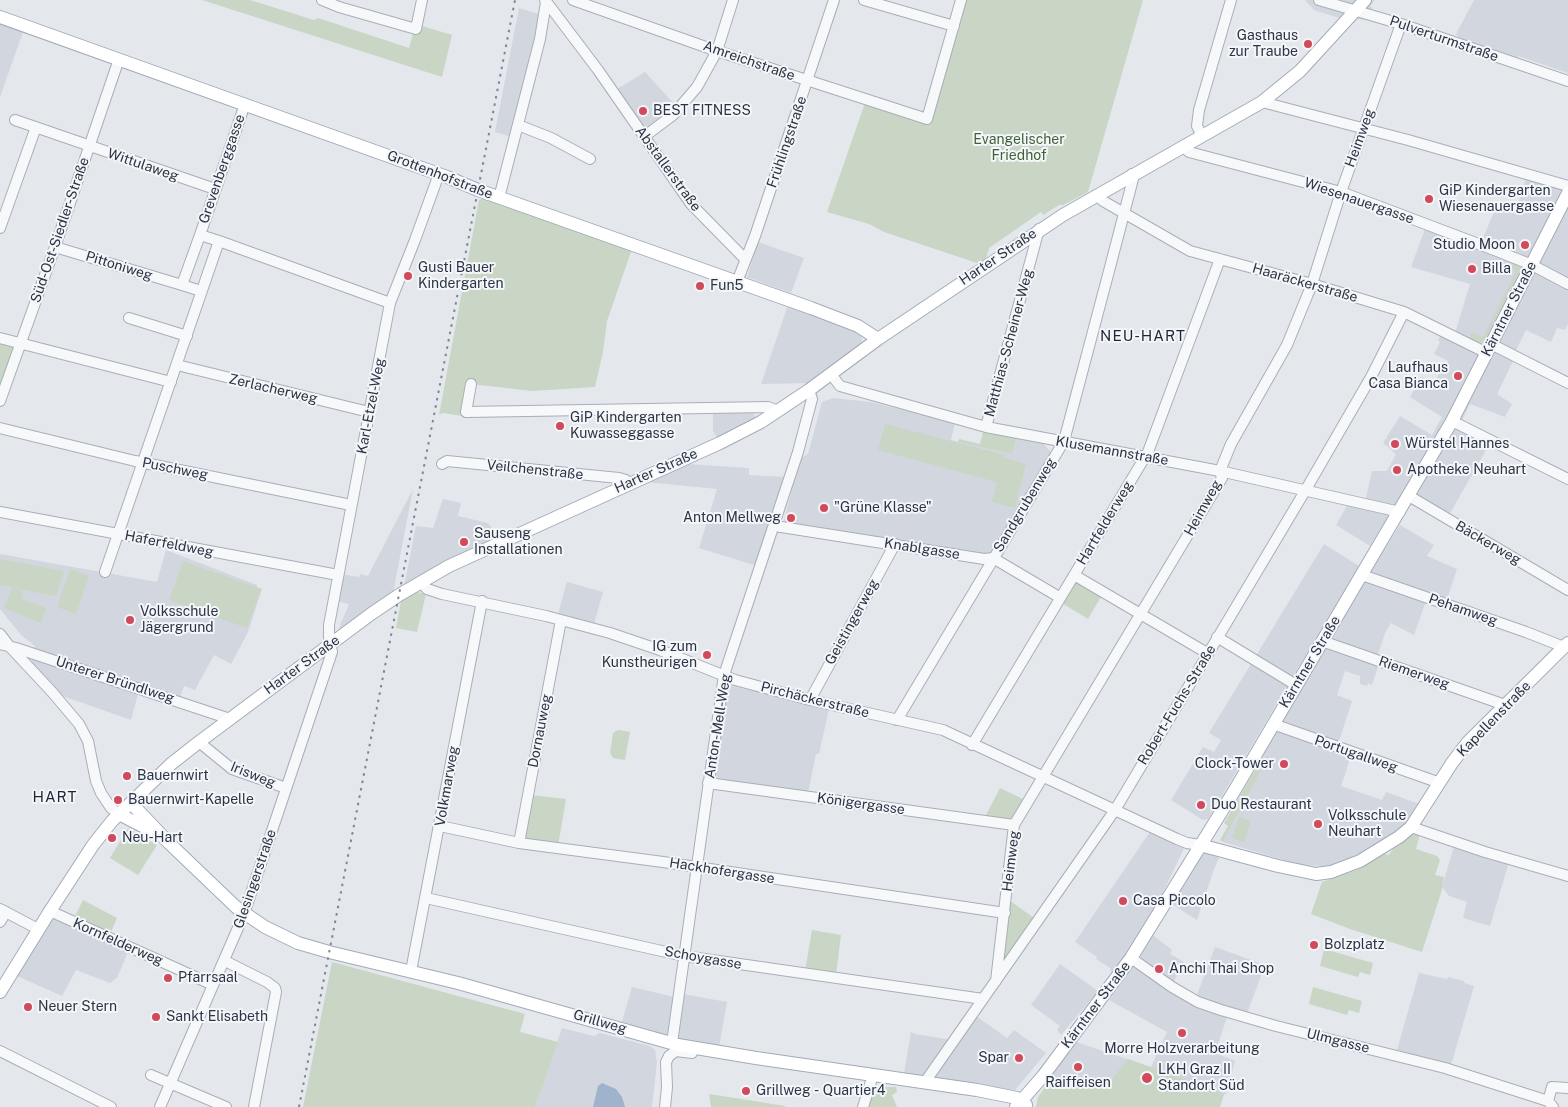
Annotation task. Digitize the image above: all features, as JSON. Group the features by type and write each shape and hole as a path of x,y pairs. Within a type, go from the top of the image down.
{"main road":[{"name":"Harter Straße","path":"0,992 38,929 93,845 119,814 171,764 371,614 449,566 720,443 778,411 878,339 1039,230 1096,194 1262,102 1300,70 1365,0"},
{"name":"Grottenhofstraße","path":"0,17 858,326 878,339"},
{"name":"Kärntner Straße","path":"1022,1105 1131,958 1236,788 1452,421 1568,193"},
{"name":"Kapellenstraße","path":"1200,845 1303,872 1323,874 1360,861 1399,837 1411,827 1467,744 1566,645"},
{"path":"131,803 169,843"},
{"path":"119,814 169,843"},
{"name":"Grillweg","path":"169,843 244,914 284,937 330,952 411,971 672,1043 766,1060 873,1074 1017,1098 1022,1105"}],"street":[{"path":"327,1 416,29 422,0"},
{"name":"Amreichstraße","path":"573,0 717,51 927,119 954,26"},
{"path":"645,136 673,115 697,86 717,51 733,0"},
{"name":"Frühlingstraße","path":"737,282 758,227 834,0"},
{"path":"864,0 954,26 961,0"},
{"path":"1202,136 1197,126 1199,110 1231,0"},
{"name":"Pulverturmstraße","path":"1320,0 1401,24 1568,81"},
{"path":"499,198 540,39 545,1"},
{"name":"Abstallerstraße","path":"545,1 598,70 691,204 745,259"},
{"name":"Heimweg","path":"996,981 1014,826 1042,776 1222,478 1220,471 1231,444 1287,345 1312,284 1341,192 1401,24"},
{"name":"Süd-Ost-Siedler-Straße","path":"0,401 119,59"},
{"path":"1262,102 1363,128 1568,186"},
{"name":"Grevenberggasse","path":"182,286 245,104"},
{"name":"Wittulaweg","path":"15,120 216,190"},
{"path":"518,125 551,138 590,159"},
{"path":"0,228 36,127"},
{"name":"Wiesenauergasse","path":"1183,146 1189,152 1341,192 1532,265 1568,284"},
{"name":"Karl-Etzel-Weg","path":"330,644 329,625 390,303 438,174"},
{"path":"1124,213 1133,180 1132,174"},
{"name":"Haaräckerstraße","path":"1096,194 1103,201 1190,251 1312,284 1404,312 1568,383"},
{"name":"Sandgrubenweg","path":"897,720 1064,441 1124,213"},
{"name":"Matthias-Scheiner-Weg","path":"986,427 1039,230"},
{"name":"Grevenberggasse","path":"105,572 219,241 200,235"},
{"path":"219,241 390,303"},
{"name":"Pittoniweg","path":"55,247 182,286"},
{"name":"Hartfelderweg","path":"972,745 1059,597 1148,452 1220,259"},
{"path":"182,286 201,292"},
{"name":"Robert-Fuchs-Straße","path":"925,1082 1115,810 1305,491 1371,377 1404,312"},
{"path":"129,318 187,336"},
{"path":"0,338 171,382"},
{"name":"Zerlacherweg","path":"177,365 369,412"},
{"name":"Klusemannstraße","path":"831,374 840,386 986,427 1220,471 1400,512"},
{"path":"471,384 466,412 768,407 778,411"},
{"name":"Anton-Mell-Weg","path":"672,1043 724,675 775,526 812,399 809,390"},
{"path":"1452,421 1568,479"},
{"name":"Puschweg","path":"0,428 143,462 351,505"},
{"name":"Veilchenstraße","path":"442,464 447,461 619,478 626,480 628,484"},
{"name":"Bäckerweg","path":"1409,496 1568,590"},
{"name":"Haferfeldweg","path":"0,512 338,575"},
{"name":"Knablgasse","path":"775,526 984,559 993,558 1059,597"},
{"name":"Geistingerweg","path":"810,700 895,544"},
{"path":"1074,575 1207,653"},
{"name":"Pehamweg","path":"1362,575 1566,645"},
{"name":"Pirchäckerstraße","path":"421,582 425,588 434,591 561,620 632,640 735,680 810,700 943,730 1177,839 1200,845"},
{"name":"Volkmarweg","path":"411,971 482,601"},
{"name":"Dornauweg","path":"519,843 561,620"},
{"path":"0,634 5,646 52,692 79,724 88,741 96,781 111,808 119,814"},
{"path":"1218,637 1296,685"},
{"name":"Riemerweg","path":"1322,642 1506,705"},
{"name":"Glesingerstraße","path":"160,1107 172,1084 244,914 332,652 330,644"},
{"name":"Unterer Bründlweg","path":"5,646 230,719"},
{"name":"Portugallweg","path":"1273,724 1440,783"},
{"name":"Irisweg","path":"199,742 232,769 286,788"},
{"name":"Königergasse","path":"708,783 1014,826"},
{"name":"Hackhofergasse","path":"440,826 519,843 1005,914"},
{"path":"1411,827 1485,852 1568,876"},
{"name":"Schoygasse","path":"426,898 684,956 983,999"},
{"path":"0,922 3,911 38,929"},
{"name":"Kornfelderweg","path":"50,911 213,985"},
{"name":"Ulmgasse","path":"1131,958 1172,988 1198,1002 1220,1010 1276,1026 1430,1064 1550,1104"},
{"path":"224,961 268,982 275,988 276,992 254,1107"},
{"path":"0,1051 111,1107"},
{"path":"665,1107 667,1087 666,1062 672,1053 683,1052 746,1062 766,1060"},
{"path":"863,1107 873,1074"},
{"path":"151,1075 226,1107"},
{"path":"1550,1104 1552,1087 1568,1088"}],"shaded area":[{"path":"1305,0 1375,0 1371,5 1372,10 1377,12 1371,20 1354,19 1352,22 1314,10"},
{"path":"1474,0 1568,0 1568,73 1518,56 1517,60 1459,39 1456,34"},
{"path":"519,8 541,15 512,137 495,132"},
{"path":"0,23 23,32 0,97"},
{"path":"645,72 676,106 660,122 645,132 617,89"},
{"path":"1527,174 1568,186 1568,324 1565,330 1557,328 1551,342 1526,330 1497,394 1512,404 1505,417 1470,404 1460,425 1491,441 1448,517 1414,504 1387,513 1388,517 1370,546 1336,525 1348,504 1365,502 1372,471 1387,471 1396,454 1383,443 1400,416 1432,435 1442,417 1410,397 1421,377 1434,382 1439,374 1442,373 1448,361 1434,354 1440,342 1438,340 1441,335 1455,333 1470,284 1411,267 1425,229 1479,248 1498,202 1518,205"},
{"path":"758,242 804,258 791,293 747,277"},
{"path":"788,305 856,332 861,335 861,345 811,383 761,384"},
{"path":"833,398 871,402 955,423 951,440 1012,454 1017,437 1043,443 1052,454 992,552 984,555 786,524 784,520 800,459 808,454 822,402"},
{"path":"751,410 756,418 717,438 713,431 713,411"},
{"path":"687,464 749,468 749,475 785,477 757,566 699,548 717,489 646,482"},
{"path":"413,489 393,593 339,643 339,628 349,604 336,601 341,574 359,577 360,574 368,576"},
{"name":"Sauseng Installationen","path":"443,499 461,503 458,516 488,523 499,538 404,586 416,526 433,528"},
{"path":"1400,525 1434,545 1427,556 1457,569 1446,602 1426,601 1414,635 1391,623 1385,633 1377,657 1381,658 1372,685 1368,683 1367,686 1360,684 1360,676 1345,671 1337,695 1352,701 1338,744 1351,756 1341,786 1382,800 1386,792 1419,804 1411,817 1396,832 1374,846 1344,861 1327,866 1301,865 1223,842 1260,771 1256,769 1276,732"},
{"path":"1324,544 1359,566 1208,819 1203,820 1171,800 1203,747 1214,752 1221,740 1209,733"},
{"name":"Volksschule Jägergrund","path":"166,550 257,585 257,587 262,589 248,632 231,664 214,655 195,690 184,686 180,697 141,683 131,720 60,695 31,662 35,646 21,635 0,609 0,554 157,582"},
{"path":"567,582 603,592 594,624 558,614"},
{"path":"728,685 829,709 819,754 816,754 808,793 716,780 714,777"},
{"path":"1156,823 1189,838 1157,905 1130,948 1111,973 1110,968 1075,942"},
{"path":"1455,843 1509,862 1490,926 1463,918 1467,902 1449,896 1442,887"},
{"path":"1208,853 1219,858 1197,920 1172,904 1201,855"},
{"path":"52,915 128,952 117,978 110,983 76,970 62,996 15,975"},
{"path":"1153,935 1172,950 1170,954 1184,962 1173,983 1197,995 1215,947 1265,965 1244,1022 1227,1017 1215,1053 1235,1061 1226,1094 1224,1094 1220,1107 1107,1086 1048,1083 1076,1042 1151,1067 1167,1032 1109,1000 1132,968 1136,967 1141,960 1141,955"},
{"path":"1060,964 1098,991 1061,1035 1057,1030 1060,1026 1031,1005"},
{"path":"1419,973 1447,979 1448,977 1474,986 1451,1065 1397,1050"},
{"path":"632,987 674,997 670,1031 667,1034 664,1035 622,1022"},
{"path":"683,994 727,1002 719,1047 680,1039 677,1032"},
{"path":"976,1016 1007,1038 1014,1030 1046,1053 1015,1090 936,1079 934,1075"},
{"path":"562,1028 594,1036 600,1033 650,1046 655,1050 657,1062 652,1107 535,1107"},
{"path":"911,1032 952,1040 923,1076 904,1073"}],"green space":[{"path":"202,0 250,0 314,20 318,18 409,48 414,30 419,25 452,35 442,77"},
{"name":"Evangelischer Friedhof","path":"964,0 1143,0 1088,192 1063,205 1059,205 1043,215 1041,212 989,248 986,259 977,263 884,232 869,224 827,212 865,103 927,123"},
{"path":"485,197 632,249 607,321 603,352 595,387 532,391 471,384 463,416 443,413 439,415 479,200"},
{"path":"1514,263 1521,264 1522,267 1483,343 1470,339 1472,332 1483,338 1516,271 1512,268"},
{"path":"0,340 14,346 2,385 0,385"},
{"path":"885,424 1005,455 1004,458 1026,464 1015,508 992,502 997,482 878,450"},
{"path":"968,426 1017,437 1012,454 958,442 959,439 980,444 983,432 968,428"},
{"path":"0,559 64,571 56,596 13,588 23,592 21,599 46,608 41,623 4,608 12,587 0,585"},
{"path":"183,561 261,589 247,628 169,600"},
{"path":"70,569 89,576 76,614 57,607"},
{"path":"1074,580 1102,595 1088,619 1060,602"},
{"path":"417,592 426,594 417,632 396,628 401,601"},
{"path":"618,730 630,732 625,760 613,758 610,753 613,733"},
{"path":"1256,769 1261,770 1223,842 1220,840 1228,826 1224,823"},
{"path":"1000,788 1025,800 1012,820 984,819"},
{"path":"531,795 566,799 558,846 525,838"},
{"path":"1239,817 1251,821 1244,842 1232,838"},
{"path":"128,828 157,845 138,875 110,858"},
{"path":"1414,833 1420,834 1416,849 1437,856 1440,860 1435,875 1444,877 1441,893 1422,952 1350,929 1311,914 1322,882 1357,870 1384,854 1389,855 1393,849"},
{"path":"83,900 117,918 110,934 74,918"},
{"path":"1009,900 1034,918 1004,958"},
{"path":"812,930 841,935 836,975 805,971"},
{"path":"1324,949 1373,963 1370,975 1360,972 1358,977 1320,966"},
{"path":"332,962 525,1014 520,1032 558,1042 535,1107 303,1107"},
{"path":"1313,987 1362,1001 1359,1013 1349,1010 1347,1015 1309,1004"},
{"name":"LKH Graz II Standort Süd","path":"1128,1059 1224,1094 1220,1107 1036,1107 1038,1097 1048,1083 1107,1086"},
{"path":"874,1087 896,1087 897,1092 892,1095 897,1107 867,1107"},
{"path":"709,1094 785,1106 785,1107 711,1107"}],"water":[{"path":"602,1083 616,1089 622,1097 625,1107 593,1107 598,1086"}],"railway":[{"path":"299,1107 515,0"}],"place":[{"name":"Gasthaus zur Traube","path":"1308,44"},
{"name":"BEST FITNESS","path":"643,111"},
{"name":"GiP Kindergarten Wiesenauergasse","path":"1429,199"},
{"name":"Studio Moon","path":"1525,245"},
{"name":"Billa","path":"1472,269"},
{"name":"Gusti Bauer Kindergarten","path":"408,276"},
{"name":"Fun5","path":"700,286"},
{"name":"Laufhaus Casa Bianca","path":"1458,376"},
{"name":"GiP Kindergarten Kuwasseggasse","path":"560,426"},
{"name":"Würstel Hannes","path":"1395,444"},
{"name":"Apotheke Neuhart","path":"1397,470"},
{"name":"\"Grüne Klasse\"","path":"824,508"},
{"name":"Anton Mellweg","path":"791,518"},
{"name":"Sauseng Installationen","path":"464,542"},
{"name":"Volksschule Jägergrund","path":"130,620"},
{"name":"IG zum Kunstheurigen","path":"707,655"},
{"name":"Clock-Tower","path":"1284,764"},
{"name":"Bauernwirt","path":"127,776"},
{"name":"Bauernwirt-Kapelle","path":"118,800"},
{"name":"Duo Restaurant","path":"1201,805"},
{"name":"Volksschule Neuhart","path":"1318,824"},
{"name":"Neu-Hart","path":"112,838"},
{"name":"Casa Piccolo","path":"1123,901"},
{"name":"Bolzplatz","path":"1314,945"},
{"name":"Anchi Thai Shop","path":"1159,969"},
{"name":"Pfarrsaal","path":"168,978"},
{"name":"Neuer Stern","path":"28,1007"},
{"name":"Sankt Elisabeth","path":"156,1017"},
{"name":"Morre Holzverarbeitung","path":"1182,1033"},
{"name":"Spar","path":"1019,1058"},
{"name":"Raiffeisen","path":"1078,1067"},
{"name":"LKH Graz II Standort Süd","path":"1147,1078"},
{"name":"Grillweg - Quartier4","path":"746,1091"}],"district":[{"name":"NEU-HART","path":"1143,336"},
{"name":"HART","path":"55,797"}]}
